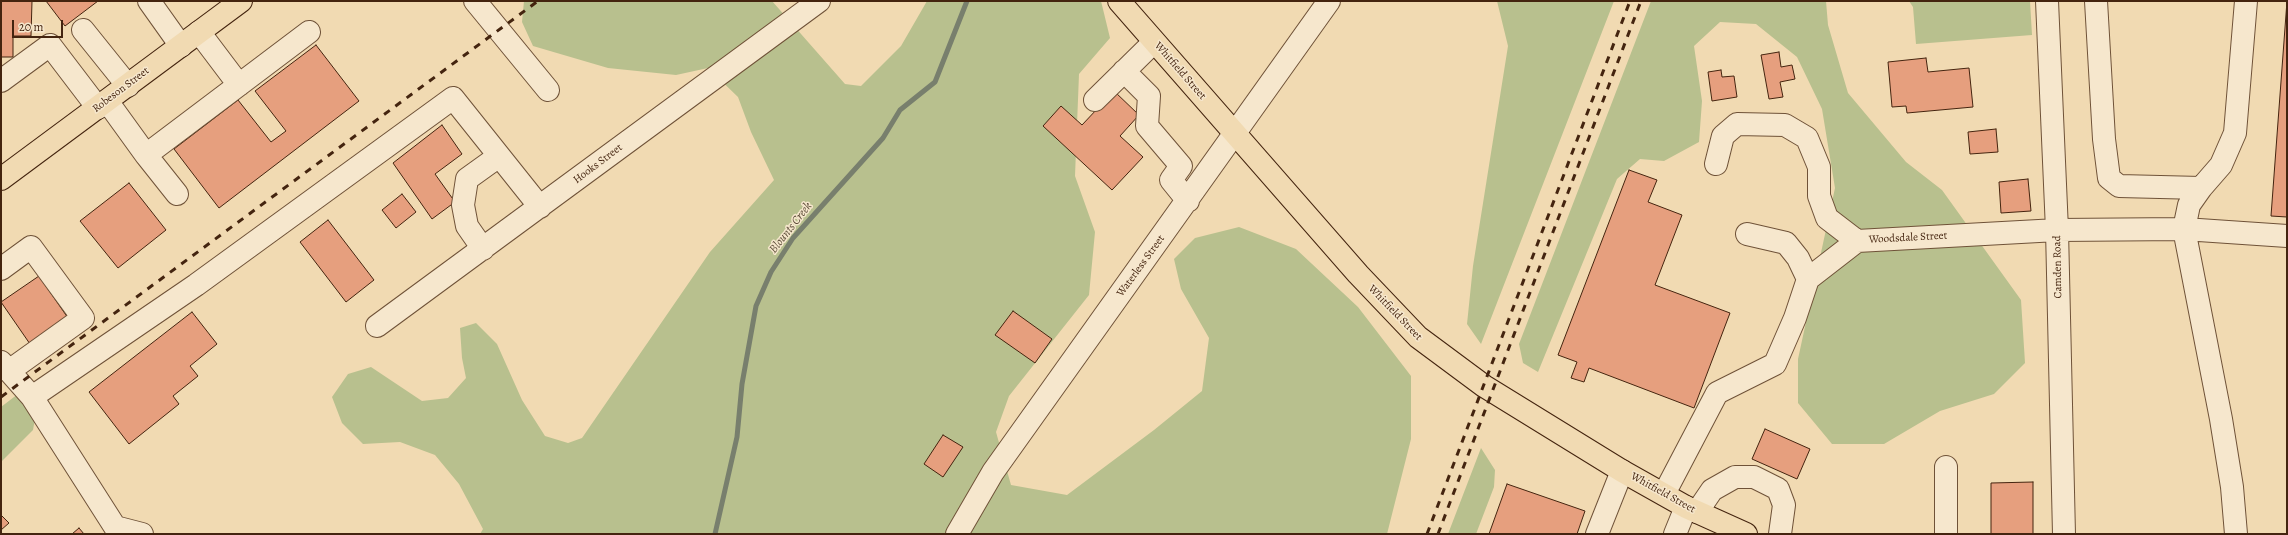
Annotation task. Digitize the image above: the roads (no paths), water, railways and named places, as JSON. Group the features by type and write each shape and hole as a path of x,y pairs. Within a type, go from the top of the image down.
{"main road":[{"name":"Whitfield Street","path":"1119,1 1358,274 1418,337 1484,386 1622,471 1692,509 1746,534"},
{"name":"Robeson Street","path":"1,180 181,46 199,32 229,4"}],"street":[{"path":"149,1 181,46"},
{"path":"475,1 548,90"},
{"name":"Hooks Street","path":"377,326 484,249 820,1"},
{"name":"Waterless Street","path":"957,534 993,472 1188,201 1329,1"},
{"name":"Camden Road","path":"2047,1 2057,230 2064,534"},
{"path":"2096,1 2104,139 2110,178 2118,186 2200,188"},
{"path":"2234,531 2221,419 2184,229 2189,205 2200,188 2221,165 2235,133 2246,1"},
{"path":"84,30 128,86"},
{"path":"199,32 239,85"},
{"path":"146,155 309,32"},
{"path":"1095,100 1154,42"},
{"path":"1,82 50,45 103,104 177,194"},
{"path":"1124,71 1149,96 1147,126 1182,166 1171,180 1188,201"},
{"path":"15,378 196,286 453,98 540,207"},
{"name":"Woodsdale Street","path":"1716,164 1723,136 1737,124 1785,125 1807,138 1819,166 1819,196 1827,218 1856,241 2057,230 2184,229 2287,236"},
{"path":"484,249 467,226 463,205 467,180 499,156"},
{"path":"1747,234 1786,242 1798,258 1808,279"},
{"path":"1664,494 1717,393 1775,364 1795,318 1808,279 1856,241"},
{"path":"1,269 31,247 83,318 15,378"},
{"path":"15,378 115,527 142,534"},
{"path":"1946,467 1946,534"},
{"path":"1597,534 1622,471"},
{"path":"1675,534 1692,509 1712,490 1735,477 1754,477 1778,489 1784,505 1780,534"}],"waterway":[{"name":"Blounts Creek","path":"715,534 737,437 742,384 756,306 771,272 793,238 883,138 900,110 935,82 967,1"}],"railway":[{"path":"1,397 538,1"},
{"path":"1427,534 1630,1"},
{"path":"1438,534 1641,1"}]}
